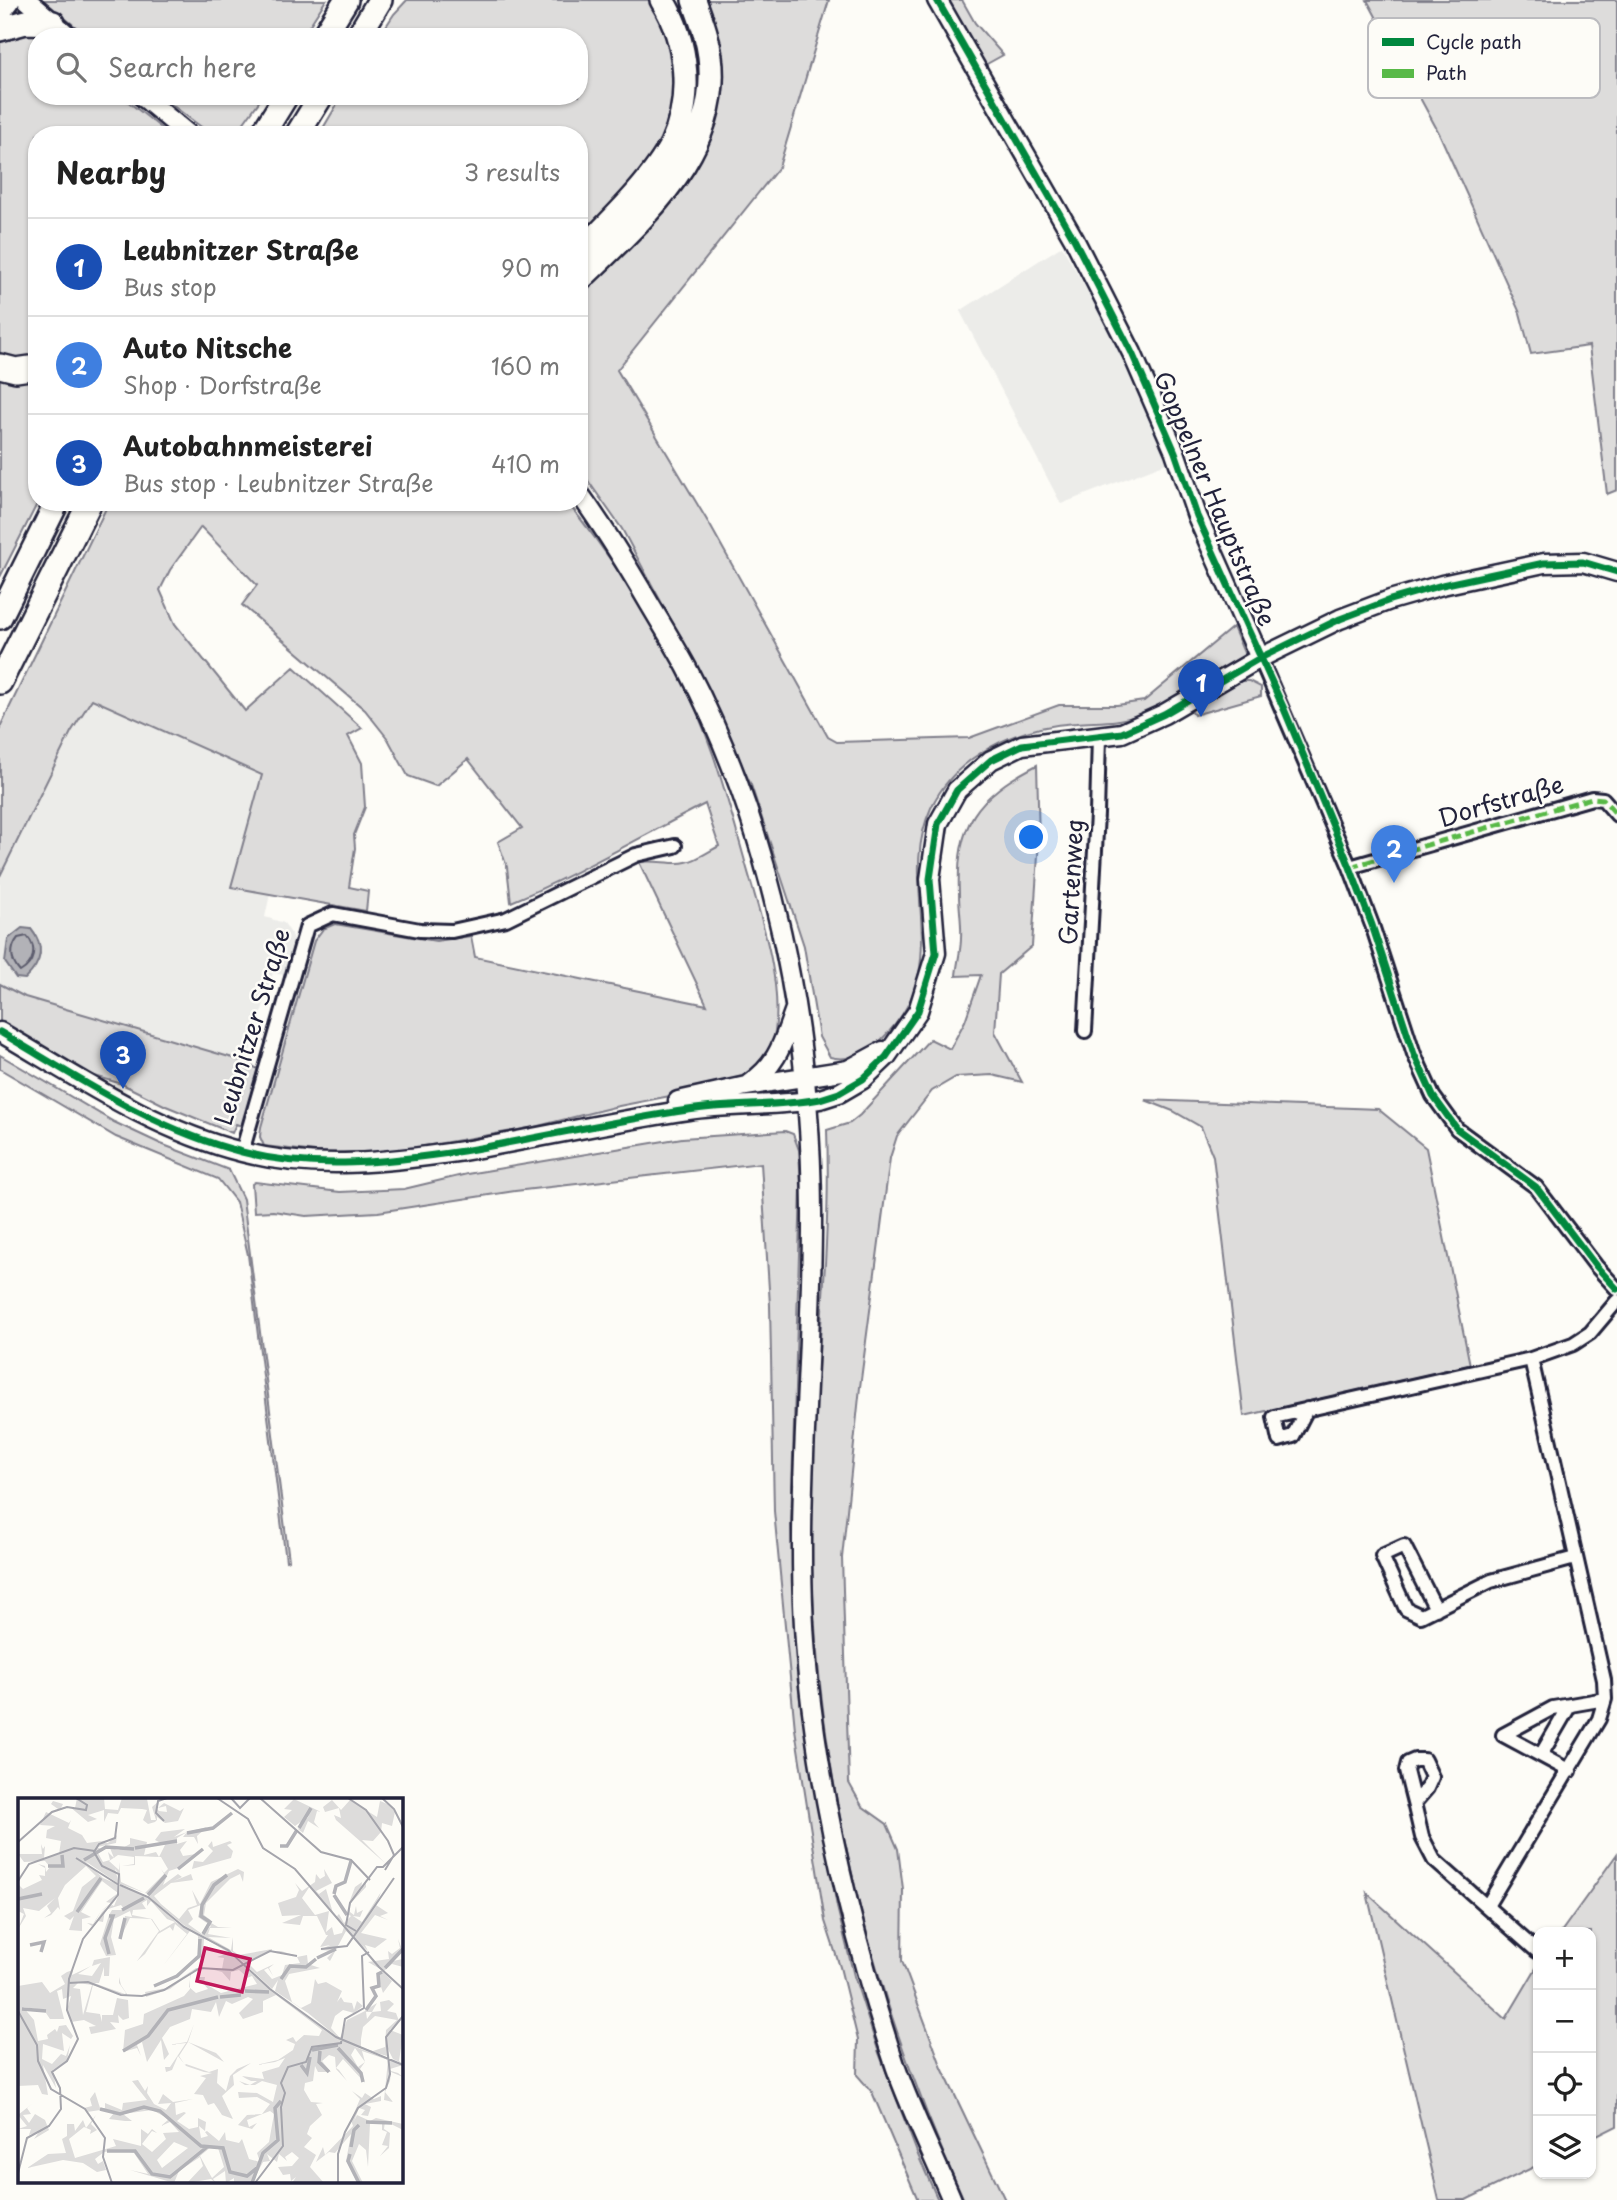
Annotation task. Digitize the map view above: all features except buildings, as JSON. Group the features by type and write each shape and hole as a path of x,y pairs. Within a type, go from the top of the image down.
{"highway":[{"path":"0,10 8,0"},
{"path":"329,28 346,0"},
{"path":"363,28 380,0"},
{"path":"588,245 630,201 672,143 683,103 684,59 676,25 662,0"},
{"path":"588,271 648,213 692,155 704,124 711,75 707,37 694,0"},
{"path":"0,29 26,22 52,28"},
{"path":"267,126 280,105"},
{"path":"303,126 315,105"},
{"path":"0,366 16,370 28,368"},
{"path":"0,617 53,511"},
{"path":"0,682 86,511"}],"street":[{"path":"27,0 59,28"},
{"name":"Goppelner Hauptstraße","path":"937,0 1074,239 1132,353 1175,452 1197,516 1284,709 1350,867 1372,925 1413,1054 1433,1096 1457,1129 1536,1187 1596,1266 1617,1289"},
{"path":"153,105 178,126"},
{"path":"588,506 609,535 686,666 713,722 735,777 779,925 795,1009 808,1101 812,1216 802,1493 802,1578 808,1677 829,1818 849,1906 897,2071 952,2200"},
{"path":"521,1141 689,1110 808,1101 839,1093 863,1079 886,1057 918,1011 936,953 930,879 938,824 957,790 991,760 1022,745 1122,733 1164,713 1260,658 1340,619 1390,600 1442,585 1544,563 1583,562 1617,572"},
{"name":"Gartenweg","path":"1086,1031 1099,736"},
{"name":"Dorfstraße","path":"1350,867 1592,798 1603,799 1617,814"},
{"name":"Leubnitzer Straße","path":"242,1152 307,926 333,914 420,930 452,931 506,919 636,855 676,846"},
{"path":"746,1086 763,1075 778,1055 795,1009"},
{"name":"Leubnitzer Straße","path":"0,1032 138,1112 187,1135 242,1152 292,1161 352,1164 398,1161 521,1141"},
{"path":"521,1141 581,1120 746,1086 848,1070 883,1051 902,1035"},
{"path":"1307,1409 1531,1359 1573,1344 1590,1334 1617,1301"},
{"path":"1487,1906 1570,1771 1599,1719 1605,1699 1604,1680 1531,1359"},
{"path":"1436,1609 1404,1546 1382,1556 1406,1609 1421,1616 1436,1609 1491,1581 1575,1558"},
{"path":"1570,1771 1503,1735 1553,1708 1605,1699"},
{"path":"1541,1755 1570,1705"},
{"path":"1414,1803 1422,1837 1434,1860 1533,1947"}],"shaded area":[{"path":"43,0 326,0 308,28 77,28"},
{"path":"407,0 652,0 674,52 676,86 664,141 652,164 588,234 588,126 324,126 337,105 588,105 588,28 385,28"},
{"path":"702,0 829,0 779,167 617,370 711,527 828,737 837,742 969,738 1059,705 1117,705 1144,701 1233,627 1245,655 1180,695 1139,715 1115,721 1055,725 1033,730 992,746 956,772 931,808 922,838 919,867 922,926 917,983 904,1011 882,1039 871,1048 851,1057 830,1057 819,1037 804,946 751,785 696,665 622,529 588,481 588,282 655,216 710,128"},
{"path":"945,0 962,0 975,23 1003,55 985,65"},
{"path":"1367,0 1617,0 1617,490 1607,494 1589,346 1531,354 1520,313 1439,133 1420,98 1600,98 1600,18 1377,18"},
{"path":"19,28 28,30 28,105 132,105 159,126 28,126 28,360 0,360 0,38"},
{"path":"172,105 257,105 241,126 200,126"},
{"path":"1062,246 1125,359 1169,462 1061,504 960,311"},
{"path":"0,374 28,376 28,511 33,511 0,577"},
{"path":"105,511 574,511 613,562 653,626 689,693 717,765 770,952 776,1021 768,1055 759,1066 736,1083 614,1107 530,1128 396,1151 325,1153 264,1146 260,1137 261,1127 314,941 323,929 335,924 436,941 471,936 475,957 707,1005 639,862 684,863 719,846 705,804 585,867 511,902 507,867 498,842 522,828 468,759 436,786 408,776 388,739 365,710 242,605 257,585 201,527 170,570 160,590 175,624 245,711 294,667 362,728 348,736 362,763 365,807 354,835 355,848 349,887 368,891 366,911 231,887 262,775 92,699 71,732 0,876 0,727"},
{"path":"1241,681 1249,681 1261,687 1261,696 1194,715 1190,709"},
{"path":"92,699 262,775 231,887 270,894 265,917 284,923 292,935 293,944 284,975 273,973 249,1055 243,1061 25,997 0,984 0,876 71,732"},
{"path":"1037,765 1039,840 1032,946 999,974 995,1032 1022,1082 992,1075 956,1077 932,1091 897,1136 890,1158 860,1387 842,1558 849,1783 862,1806 887,1824 898,1849 903,1889 902,1961 942,2068 1005,2200 964,2200 898,2035 872,1950 850,1865 833,1779 821,1692 813,1603 811,1514 827,1227 827,1130 850,1123 860,1115 930,1039 950,1049 965,1021 981,975 956,976 961,933 959,869 966,830 985,801"},
{"path":"0,984 25,997 243,1061 258,1069 242,1126 236,1124 232,1133 166,1106 122,1084 81,1072 0,1023"},
{"path":"0,1055 114,1122 161,1144 229,1170 243,1199 289,1560 286,1561 248,1255 236,1202 218,1179 116,1137 0,1069"},
{"path":"1145,1100 1378,1109 1426,1148 1470,1365 1244,1416 1213,1156 1201,1127 1173,1111"},
{"path":"785,1131 793,1134 799,1150 801,1187 791,1523 800,1701 837,1907 854,1976 879,2053 938,2200 918,2200 872,2092 857,2075 858,2040 840,1967 825,1921 795,1729 774,1511 770,1305 761,1163 515,1191 378,1212 306,1216 273,1211 254,1212 252,1184 255,1182 340,1192 404,1189 467,1174 682,1138"},
{"path":"1617,1854 1617,2126 1596,2136 1596,1927 1565,1927"},
{"path":"1367,1893 1506,2019 1533,1973 1533,2167 1466,2200 1439,2200"}],"water":[{"path":"22,928 31,929 40,949 35,967 25,979 16,978 5,962 8,939"}],"marked path":[{"path":"1350,867 1592,798 1603,799 1617,815"}],"cycle path":[{"path":"937,0 1074,239 1132,353 1175,452 1197,516 1284,709 1350,867 1414,1054 1433,1096 1457,1129 1536,1187 1596,1266 1617,1289"},
{"path":"0,1032 117,1101 178,1130 242,1152 297,1161 352,1163 408,1158 463,1151 688,1110 820,1099 839,1093 863,1079 886,1057 918,1011 936,953 930,879 938,824 957,790 991,760 1022,745 1122,733 1164,714 1260,658 1340,619 1390,600 1442,585 1544,563 1583,562 1617,572"}],"place":[{"name":"Leubnitzer Straße","path":"1201,717"},
{"name":"Auto Nitsche","path":"1394,883"},
{"name":"Autobahnmeisterei","path":"123,1089"}]}
